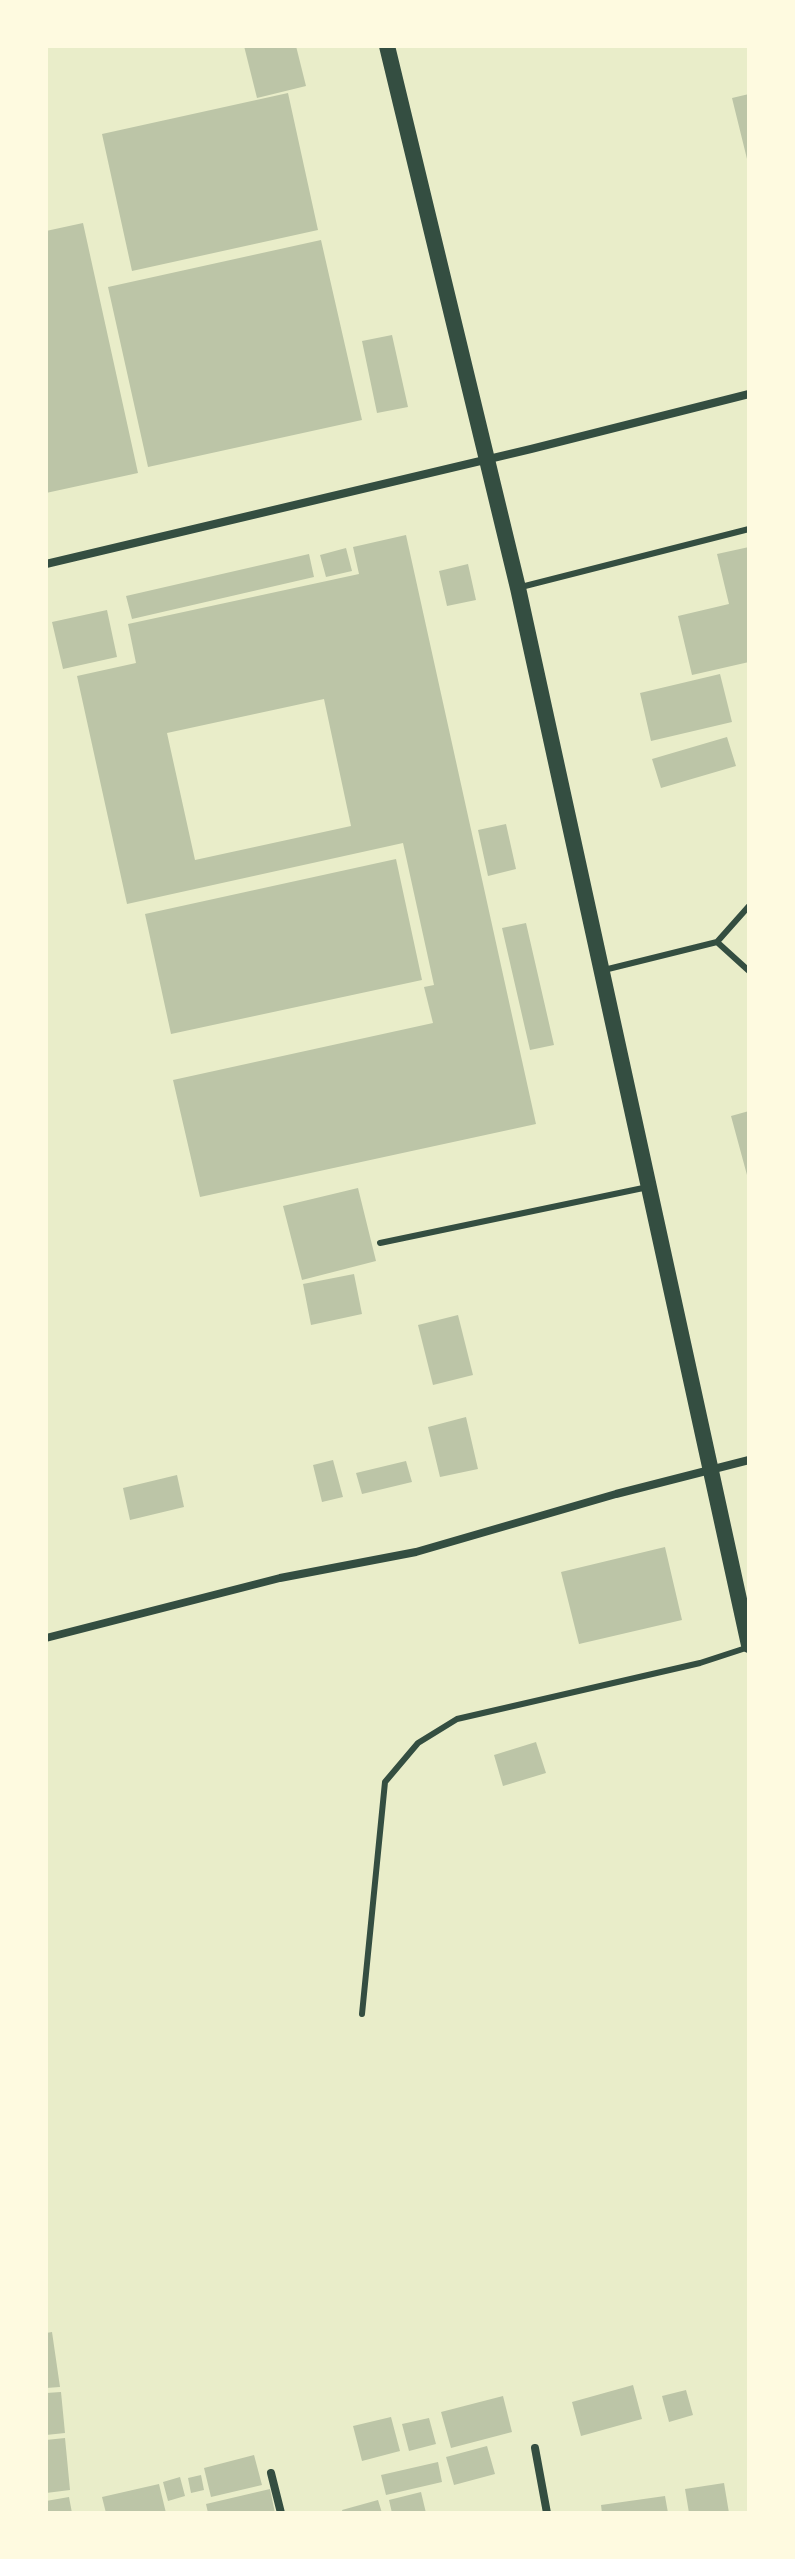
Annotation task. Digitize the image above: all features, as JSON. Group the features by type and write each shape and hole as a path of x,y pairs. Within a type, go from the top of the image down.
{"main road":[{"path":"387,46 518,588 749,1646"}],"street":[{"path":"46,564 749,394"},
{"path":"46,1638 280,1578 416,1552 711,1468 749,1460"},
{"path":"535,2448 547,2513"},
{"path":"271,2473 281,2513"}],"lane":[{"path":"518,588 749,529"},
{"path":"601,971 717,942 749,906"},
{"path":"717,942 749,971"},
{"path":"380,1243 648,1187"},
{"path":"362,2014 385,1782 418,1743 457,1719 700,1663 749,1646"}],"building":[{"path":"244,46 296,46 306,86 257,98"},
{"path":"288,93 318,230 132,271 102,134"},
{"path":"749,94 749,163 748,163 732,98"},
{"path":"83,223 138,473 46,493 46,231"},
{"path":"321,240 362,420 148,467 108,287"},
{"path":"392,335 408,407 377,413 362,341"},
{"path":"406,535 536,1124 200,1197 173,1080 433,1023 424,987 434,985 403,843 127,904 77,676 136,663 128,624 359,574 353,547","holes":["324,699 351,826 195,860 167,733"]},
{"path":"749,547 749,662 692,675 678,616 729,604 717,554"},
{"path":"346,548 352,571 326,577 320,555"},
{"path":"309,554 314,577 132,619 126,596"},
{"path":"468,564 476,600 447,606 439,571"},
{"path":"107,610 117,657 63,669 52,622"},
{"path":"720,674 732,722 651,741 640,693"},
{"path":"727,737 736,766 661,788 652,759"},
{"path":"506,824 516,869 488,876 478,830"},
{"path":"396,859 422,980 171,1034 145,914"},
{"path":"526,923 554,1045 530,1050 502,928"},
{"path":"749,1111 749,1175 747,1175 731,1116"},
{"path":"358,1188 376,1261 302,1280 283,1206"},
{"path":"354,1274 362,1314 311,1325 303,1284"},
{"path":"458,1315 473,1375 433,1385 418,1325"},
{"path":"466,1417 478,1469 440,1477 428,1427"},
{"path":"333,1460 343,1497 322,1502 313,1465"},
{"path":"406,1461 412,1482 362,1494 356,1473"},
{"path":"177,1475 184,1507 130,1520 123,1488"},
{"path":"665,1547 682,1620 579,1644 561,1572"},
{"path":"536,1742 546,1773 503,1786 494,1755"},
{"path":"52,2332 60,2387 46,2388 46,2333"},
{"path":"633,2385 642,2419 581,2436 572,2402"},
{"path":"686,2390 693,2415 669,2422 662,2396"},
{"path":"61,2392 65,2433 46,2435 46,2393"},
{"path":"503,2396 512,2432 451,2448 441,2412"},
{"path":"391,2417 400,2451 362,2461 353,2426"},
{"path":"429,2418 436,2444 409,2451 402,2424"},
{"path":"65,2438 70,2490 46,2493 46,2440"},
{"path":"487,2446 495,2474 454,2485 446,2457"},
{"path":"254,2455 262,2485 211,2497 204,2468"},
{"path":"438,2462 442,2482 386,2495 381,2475"},
{"path":"201,2475 204,2490 191,2493 188,2478"},
{"path":"180,2477 185,2496 168,2501 163,2482"},
{"path":"724,2483 729,2513 689,2513 685,2489"},
{"path":"159,2484 166,2513 106,2513 102,2497"},
{"path":"270,2489 275,2513 208,2513 206,2504"},
{"path":"421,2492 426,2513 392,2513 389,2500"},
{"path":"665,2496 668,2513 602,2513 601,2505"},
{"path":"69,2497 72,2513 46,2513 46,2501"},
{"path":"378,2500 382,2513 343,2513 342,2510"}]}
